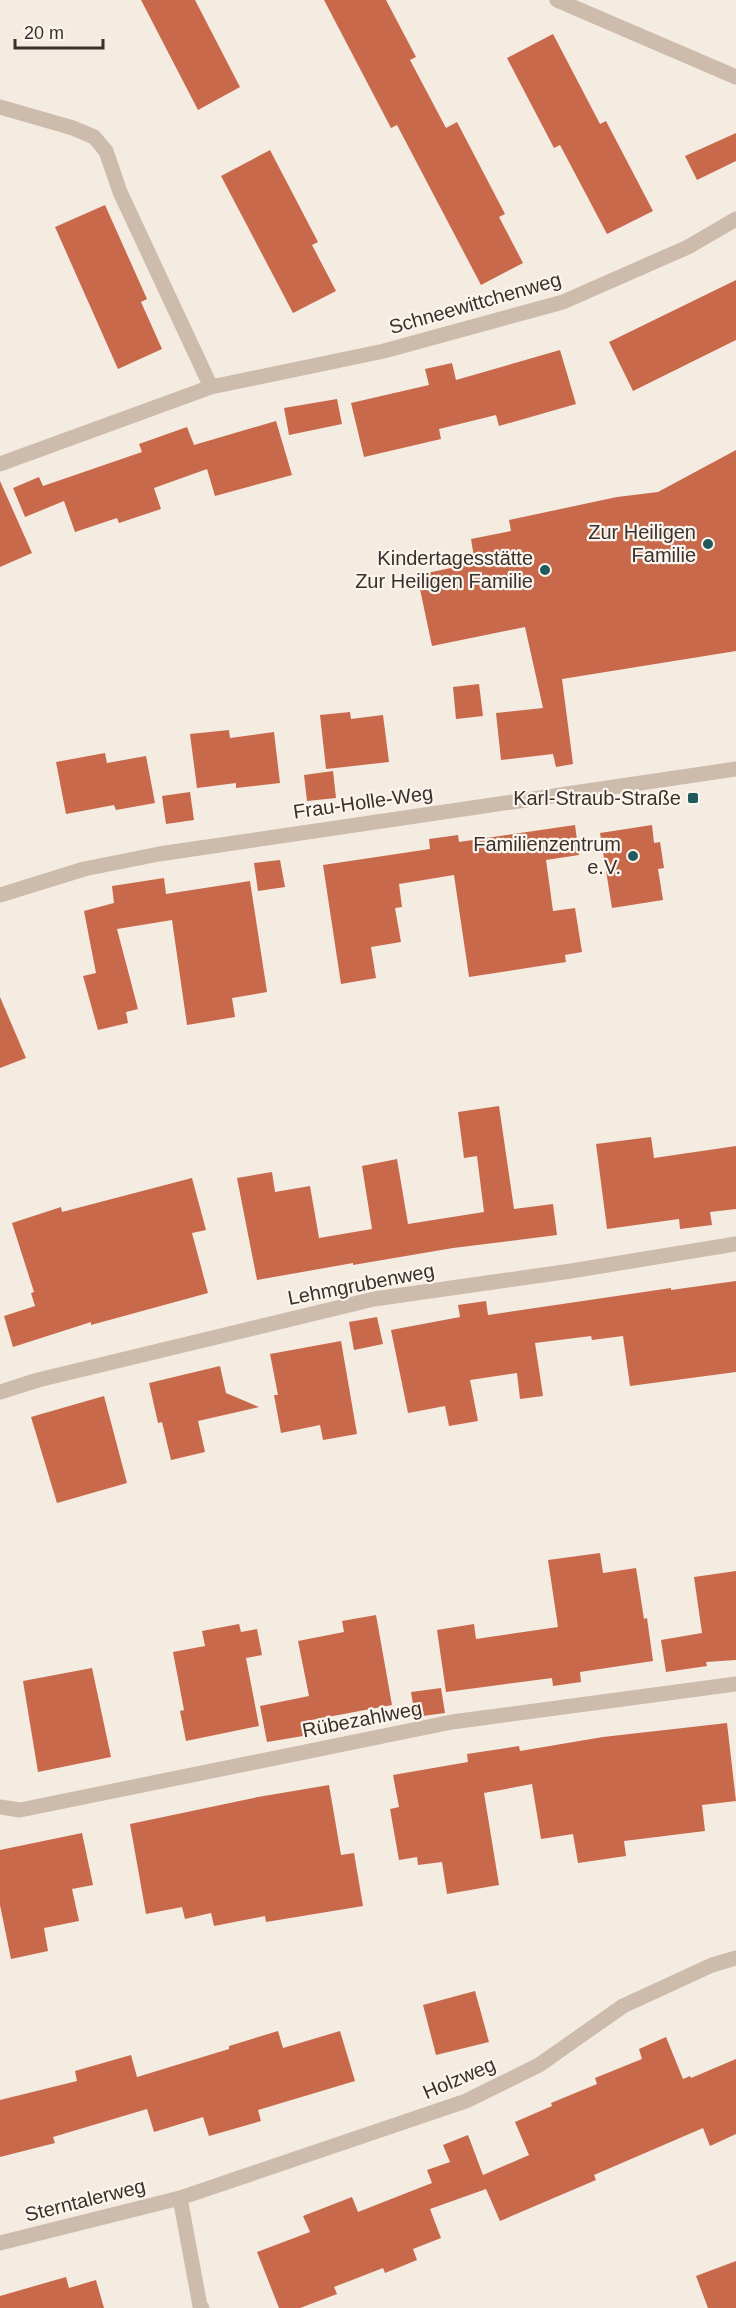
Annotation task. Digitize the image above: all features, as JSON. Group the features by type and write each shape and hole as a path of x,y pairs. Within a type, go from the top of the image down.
{"street":[{"path":"557,0 736,77"},
{"path":"0,107 73,128 94,137 106,151 120,192 211,387"},
{"name":"Schneewittchenweg","path":"0,464 211,387 384,351 563,302 688,247 736,219"},
{"name":"Frau-Holle-Weg","path":"0,895 84,869 159,854 736,769"},
{"name":"Lehmgrubenweg","path":"0,1392 38,1380 374,1299 571,1271 736,1244"},
{"name":"Rübezahlweg","path":"0,1807 20,1810 452,1722 736,1684"},
{"name":"Holzweg","path":"180,2198 466,2101 539,2065 623,2006 711,1965 736,1958"},
{"path":"180,2198 199,2307"},
{"name":"Sterntalerweg","path":"0,2243 180,2198"}],"building":[{"path":"141,0 195,0 240,87 198,110"},
{"path":"324,0 386,0 416,57 410,60 446,128 457,122 505,214 499,217 523,263 481,285 397,125 391,128"},
{"path":"553,34 600,124 606,121 653,211 607,234 560,145 554,148 507,58"},
{"path":"736,133 736,161 697,180 685,156"},
{"path":"270,150 318,242 312,245 336,291 293,313 221,176"},
{"path":"105,205 147,299 141,302 162,349 118,369 55,227"},
{"path":"736,280 736,340 633,391 609,342"},
{"path":"560,350 576,404 499,426 496,415 439,429 441,439 364,457 351,403 429,385 425,369 452,363 456,380"},
{"path":"337,399 342,424 289,435 284,408"},
{"path":"276,421 292,475 215,496 207,469 154,488 161,509 119,523 117,518 75,532 64,501 25,517 13,488 39,477 43,486 142,452 139,444 187,427 194,445"},
{"path":"736,450 736,651 562,679 573,764 556,767 553,754 501,760 496,713 543,708 525,627 432,646 417,575 475,563 471,539 511,531 509,520 617,497 658,492"},
{"path":"0,481 32,553 0,567"},
{"path":"479,684 483,716 456,719 453,687"},
{"path":"350,712 351,719 383,715 389,762 326,769 320,715"},
{"path":"229,730 230,738 274,732 280,783 236,788 236,783 197,788 190,734"},
{"path":"105,753 107,763 146,756 155,803 116,810 114,805 66,814 56,762"},
{"path":"333,771 336,798 307,801 304,775"},
{"path":"190,792 194,820 166,824 162,796"},
{"path":"575,825 579,855 546,860 553,911 575,908 582,952 565,955 566,962 469,977 454,875 399,884 402,907 395,908 401,942 371,947 376,978 341,984 323,865 430,849 429,839 458,835 459,842"},
{"name":"Familienzentrum e.V.","path":"652,825 654,843 660,842 664,868 658,869 663,900 612,908 600,833"},
{"path":"280,860 285,887 258,891 254,863"},
{"path":"164,878 166,894 250,881 267,992 232,998 235,1017 187,1025 172,920 117,929 138,1009 126,1012 128,1023 98,1030 83,976 96,973 84,911 114,903 112,886"},
{"path":"0,997 26,1058 0,1068"},
{"path":"499,1106 514,1209 553,1204 557,1235 453,1248 353,1265 353,1263 257,1280 237,1178 272,1172 275,1192 310,1186 319,1238 372,1229 362,1166 397,1159 408,1224 484,1212 477,1156 464,1158 458,1112"},
{"path":"651,1137 654,1158 736,1146 736,1209 710,1212 712,1225 680,1229 679,1219 607,1229 596,1144"},
{"path":"192,1178 206,1230 192,1233 208,1293 91,1325 91,1322 13,1347 4,1316 35,1306 31,1293 34,1292 12,1223 61,1207 62,1212"},
{"path":"736,1281 736,1372 630,1386 623,1336 592,1340 591,1336 535,1343 543,1396 520,1399 517,1373 470,1380 478,1421 449,1426 445,1406 408,1413 391,1330 460,1317 458,1305 486,1301 488,1315 671,1288 671,1290"},
{"path":"377,1317 383,1344 354,1350 349,1322"},
{"path":"341,1341 357,1434 323,1440 320,1425 281,1433 274,1395 278,1395 270,1354"},
{"path":"220,1366 226,1393 259,1407 198,1421 205,1452 171,1460 162,1422 158,1423 149,1383"},
{"path":"104,1396 127,1483 57,1503 31,1417"},
{"path":"600,1553 603,1573 636,1568 644,1619 647,1618 653,1661 580,1672 581,1682 553,1686 552,1678 446,1692 437,1630 474,1624 476,1639 558,1627 548,1560"},
{"path":"736,1571 736,1660 706,1662 707,1666 666,1672 661,1640 702,1633 694,1577"},
{"path":"376,1615 392,1705 306,1721 309,1735 267,1742 260,1706 309,1696 298,1641 344,1632 342,1621"},
{"path":"239,1624 241,1632 257,1629 262,1655 246,1658 259,1726 186,1741 180,1711 184,1710 173,1652 205,1646 202,1631"},
{"path":"92,1668 111,1757 38,1772 23,1681"},
{"path":"441,1688 445,1713 415,1717 411,1692"},
{"path":"727,1723 736,1801 702,1805 705,1831 624,1841 626,1856 578,1863 573,1834 541,1839 532,1784 484,1793 499,1885 447,1894 442,1862 418,1865 417,1857 399,1860 390,1809 399,1807 393,1775 468,1762 467,1754 519,1746 520,1751 603,1737"},
{"path":"329,1785 341,1855 354,1853 363,1906 266,1922 265,1916 214,1926 211,1913 185,1919 182,1907 146,1914 130,1824 258,1797"},
{"path":"82,1833 93,1885 72,1889 79,1921 44,1928 48,1951 11,1959 0,1905 0,1850"},
{"path":"475,1991 489,2042 436,2055 423,2005"},
{"path":"278,2031 283,2048 340,2031 355,2081 258,2110 261,2121 209,2136 203,2117 154,2132 147,2109 53,2137 55,2143 0,2157 0,2100 77,2081 75,2071 131,2055 137,2077 229,2049 229,2046"},
{"path":"666,2037 683,2079 690,2076 691,2078 736,2059 736,2134 710,2146 703,2128 594,2175 596,2180 500,2221 486,2189 430,2209 441,2238 413,2249 417,2260 385,2273 383,2268 334,2287 337,2294 300,2308 279,2308 257,2252 310,2232 303,2216 352,2197 358,2212 432,2183 427,2170 450,2162 443,2145 468,2135 483,2175 529,2155 515,2122 552,2106 551,2103 597,2084 595,2078 642,2059 639,2049"},
{"path":"736,2261 736,2308 708,2308 696,2276"},
{"path":"66,2277 69,2288 96,2280 104,2308 0,2308 0,2296"}],"place":[{"name":"Zur Heiligen Familie","path":"708,544"},
{"name":"Kindertagesstätte Zur Heiligen Familie","path":"545,570"},
{"name":"Karl-Straub-Straße","path":"693,798"},
{"name":"Familienzentrum e.V.","path":"633,856"}]}
